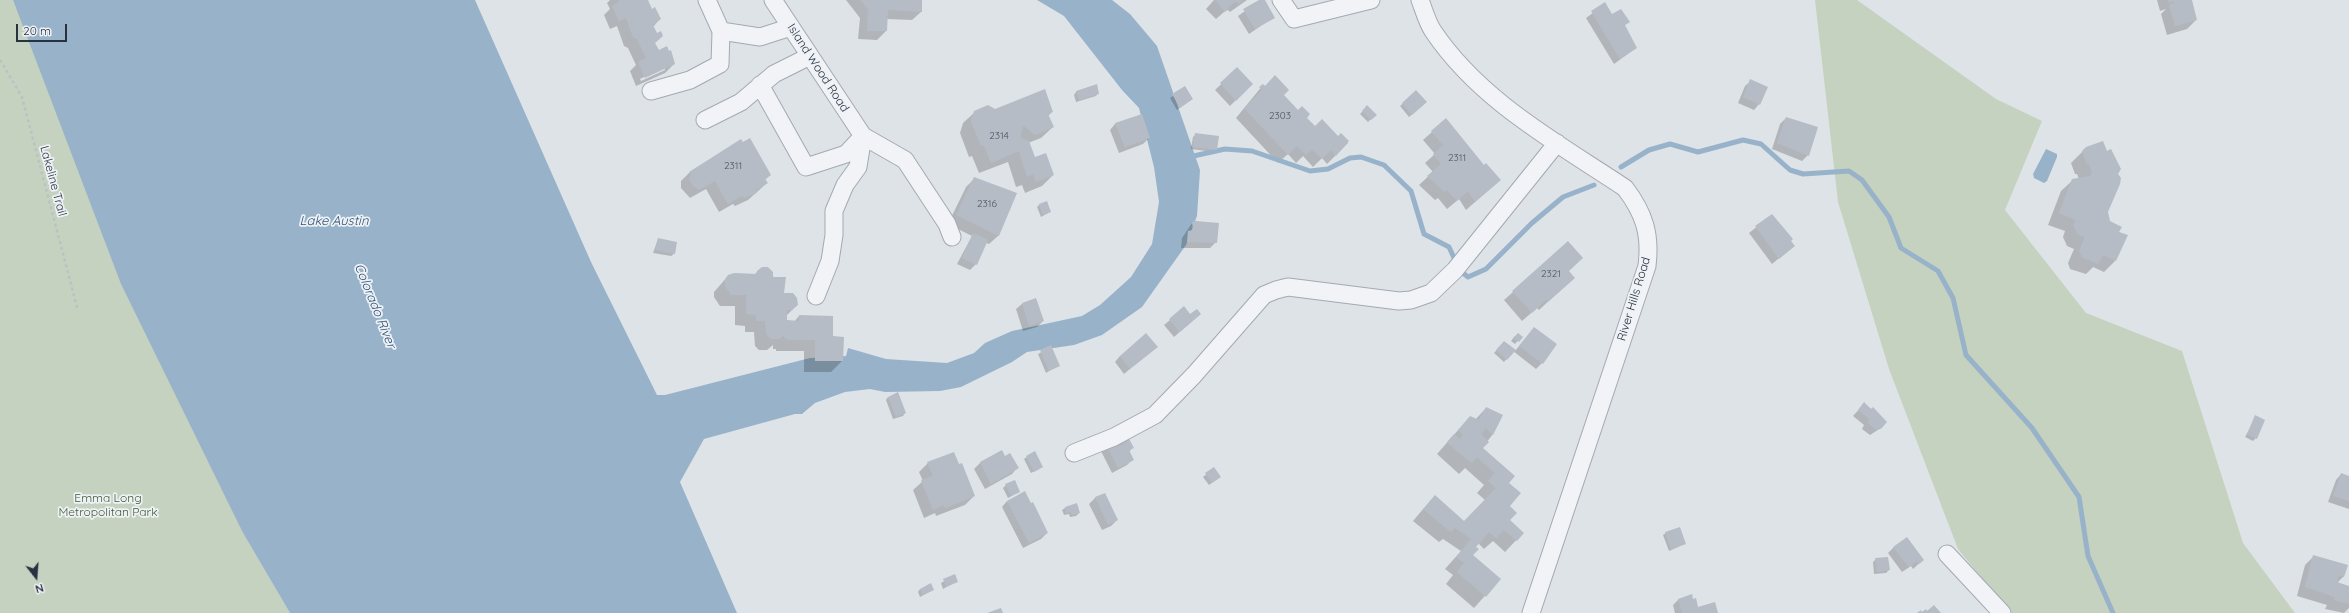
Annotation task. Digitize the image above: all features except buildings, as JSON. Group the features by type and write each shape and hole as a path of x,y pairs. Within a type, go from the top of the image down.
{"street":[{"path":"651,91 690,80 720,64 721,31 707,0"},
{"name":"Island Wood Road","path":"773,0 863,136"},
{"path":"1281,0 1294,18 1371,0"},
{"name":"River Hills Road","path":"1420,0 1432,30 1479,86 1506,108 1625,188 1638,204 1646,226 1649,249 1647,266 1531,613"},
{"path":"721,31 760,37 791,27"},
{"path":"705,120 742,102 774,74 810,56"},
{"path":"760,85 806,167 846,154 863,136"},
{"path":"863,136 905,160 947,224 952,237"},
{"path":"816,296 830,261 834,235 834,211 845,184 858,167 863,136"},
{"path":"1074,453 1114,437 1155,415 1194,375 1264,295 1282,288 1399,300 1411,300 1431,293 1456,270 1557,142"},
{"path":"1947,554 2002,613"}],"path":[{"name":"Lakeline Trail","path":"0,60 22,97 78,311"}],"green space":[{"name":"Emma Long Metropolitan Park","path":"0,0 13,0 243,533 290,613 0,613"},
{"path":"1815,0 1857,0 1996,99 2042,121 2005,210 2086,313 2182,351 2243,543 2295,613 2010,613 1958,549 1889,369 1838,202"}],"water":[{"name":"Lake Austin","path":"13,0 475,0 591,262 657,395 665,395 810,358 846,356 848,348 886,359 947,363 974,353 985,343 1012,331 1082,316 1100,305 1131,277 1152,244 1159,202 1154,167 1139,108 1122,90 1064,16 1037,0 1112,0 1130,14 1157,46 1200,170 1197,216 1186,245 1142,307 1102,335 1074,345 1027,352 1012,362 961,387 940,391 885,392 870,389 845,392 815,403 802,414 795,414 704,439 680,482 737,613 290,613 243,533 121,284"},
{"path":"2046,149 2057,154 2057,157 2047,181 2044,183 2034,178 2033,174"}],"waterway":[{"path":"1621,167 1649,150 1670,144 1698,152 1743,140 1761,144 1790,170 1803,174 1849,171 1862,180 1889,217 1901,248 1938,271 1953,298 1966,355 2032,428 2079,497 2088,556 2113,613"},
{"path":"1189,157 1225,149 1252,151 1310,171 1328,169 1350,158 1361,157 1384,165 1411,191 1424,234 1449,247 1455,260"},
{"path":"1463,273 1468,277 1486,269 1532,223 1563,197 1594,185"}],"water label":[{"name":"Colorado River","path":"375,306"}]}
